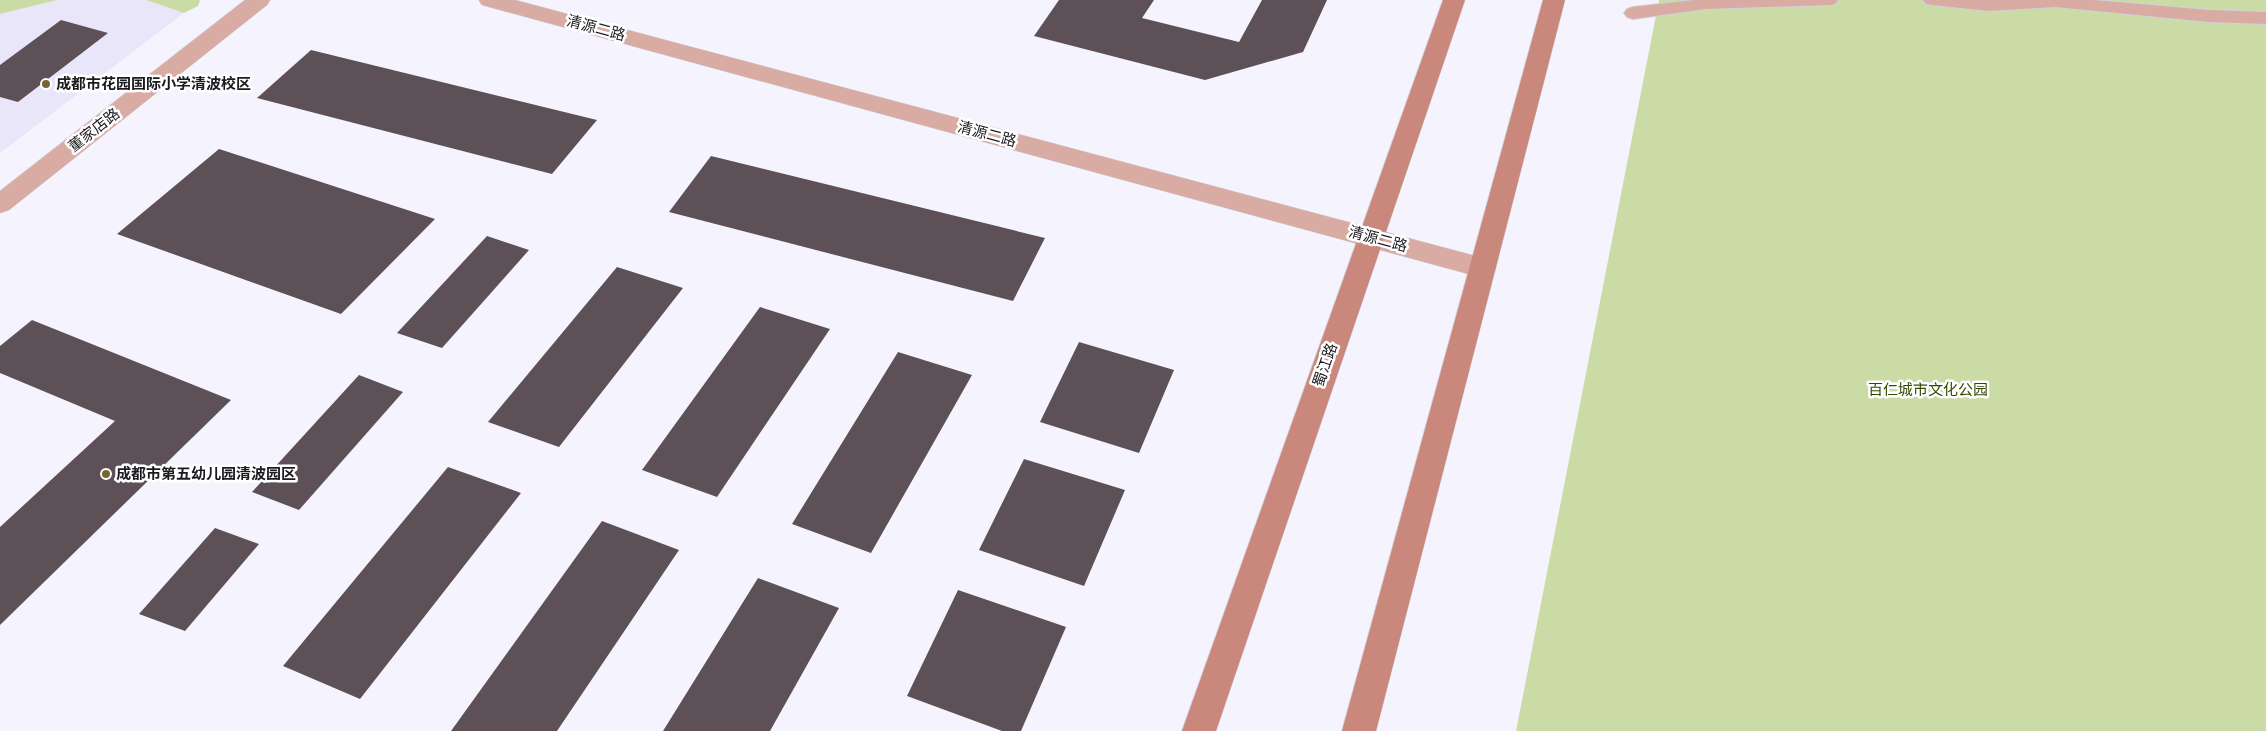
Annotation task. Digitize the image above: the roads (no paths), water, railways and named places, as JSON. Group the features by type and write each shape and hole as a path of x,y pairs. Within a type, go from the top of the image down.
{"street":[{"name":"董家店路","path":"0,204 259,0"},
{"name":"清源二路","path":"490,0 1483,268"},
{"name":"蜀江路","path":"1199,731 1454,0"},
{"path":"1359,731 1554,0"}],"lane":[{"path":"1633,12 1706,4 1829,0"},
{"path":"1932,0 1990,5 2055,2 2209,16 2266,18"}],"place":[{"name":"成都市花园国际小学清波校区","path":"46,84"},
{"name":"成都市第五幼儿园清波园区","path":"106,474"}],"park label":[{"name":"百仁城市文化公园","path":"1928,390"}]}
